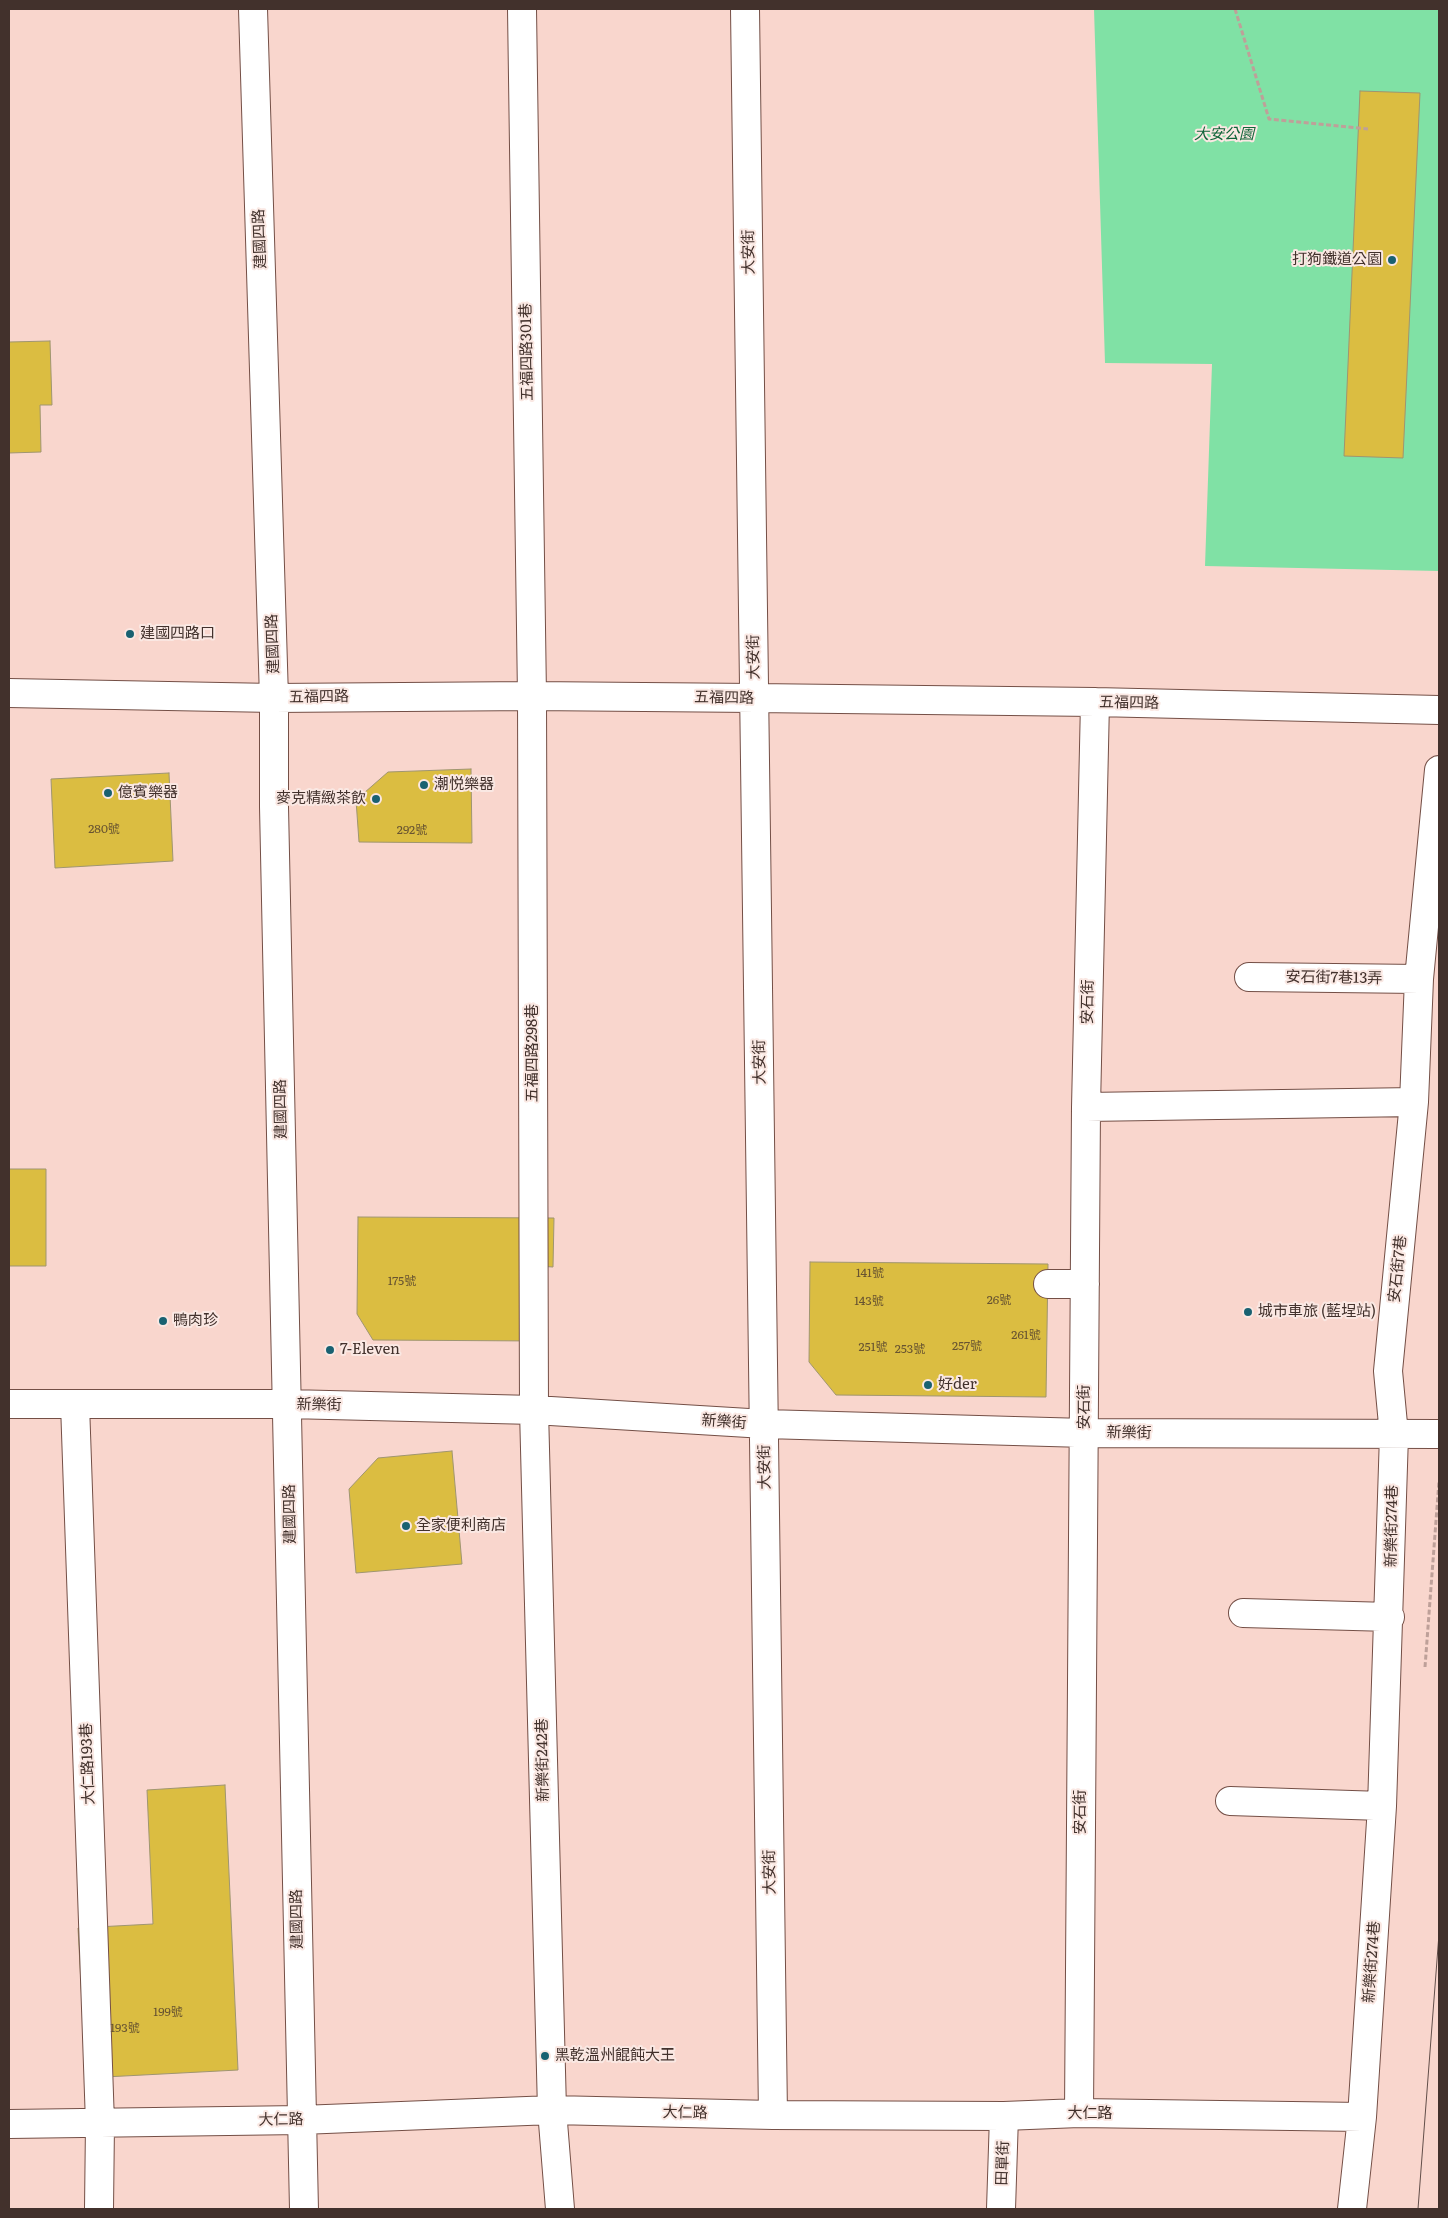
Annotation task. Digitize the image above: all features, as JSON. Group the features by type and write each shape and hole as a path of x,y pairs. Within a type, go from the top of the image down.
{"street":[{"name":"建國四路","path":"253,9 274,698 274,816 304,2209"},
{"name":"五福四路301巷","path":"522,9 532,696"},
{"name":"大安街","path":"745,9 773,2115"},
{"name":"五福四路","path":"9,693 274,698 532,696 1095,702 1439,710"},
{"name":"五福四路298巷","path":"532,696 534,1410"},
{"name":"安石街","path":"1079,2113 1086,1107 1095,702"},
{"name":"安石街7巷","path":"1394,1435 1388,1370 1414,1102 1419,979 1439,770"},
{"name":"安石街7巷13弄","path":"1249,977 1419,979"},
{"path":"1086,1107 1414,1102"},
{"path":"1048,1284 1085,1284"},
{"name":"新樂街","path":"9,1404 288,1404 534,1410 765,1424 1085,1433 1439,1434"},
{"name":"大仁路193巷","path":"75,1404 100,2123 99,2209"},
{"name":"新樂街242巷","path":"534,1410 552,2110 560,2209"},
{"name":"新樂街274巷","path":"1352,2209 1362,2117 1382,1806 1390,1617 1394,1435"},
{"path":"1243,1613 1390,1617"},
{"path":"1230,1801 1382,1806"},
{"name":"大仁路","path":"9,2124 301,2120 552,2110 773,2115 1004,2116 1079,2113 1362,2117"},
{"name":"田單街","path":"1002,2209 1004,2116"}],"path":[{"path":"1235,9 1269,119 1368,129"}],"green space":[{"name":"大安公園","path":"1094,9 1439,9 1439,571 1205,566 1212,364 1105,363"}],"building":[{"path":"1360,91 1420,93 1403,458 1344,456"},
{"path":"50,341 52,405 40,405 41,452 9,453 9,342"},
{"path":"471,769 472,843 359,842 356,800 388,772"},
{"path":"169,773 173,861 55,868 51,779"},
{"path":"9,1169 46,1169 46,1266 9,1266"},
{"path":"358,1217 554,1218 553,1267 537,1266 537,1341 373,1340 357,1314"},
{"path":"810,1262 1048,1264 1046,1397 836,1395 809,1362"},
{"name":"全家便利商店","path":"452,1451 462,1564 356,1573 349,1489 378,1458"},
{"path":"225,1785 238,2070 86,2078 78,1928 153,1924 147,1790"}],"tram line":[{"path":"1418,2209 1439,1934"}],"place":[{"name":"打狗鐵道公園","path":"1392,260"},
{"name":"建國四路口","path":"130,634"},
{"name":"潮悦樂器","path":"424,785"},
{"name":"億賓樂器","path":"108,793"},
{"name":"麥克精緻茶飲","path":"376,799"},
{"name":"城市車旅 (藍埕站)","path":"1248,1312"},
{"name":"鴨肉珍","path":"163,1321"},
{"name":"7-Eleven","path":"330,1350"},
{"name":"好der","path":"928,1385"},
{"name":"全家便利商店","path":"406,1526"},
{"name":"黑乾溫州餛飩大王","path":"545,2056"}]}
